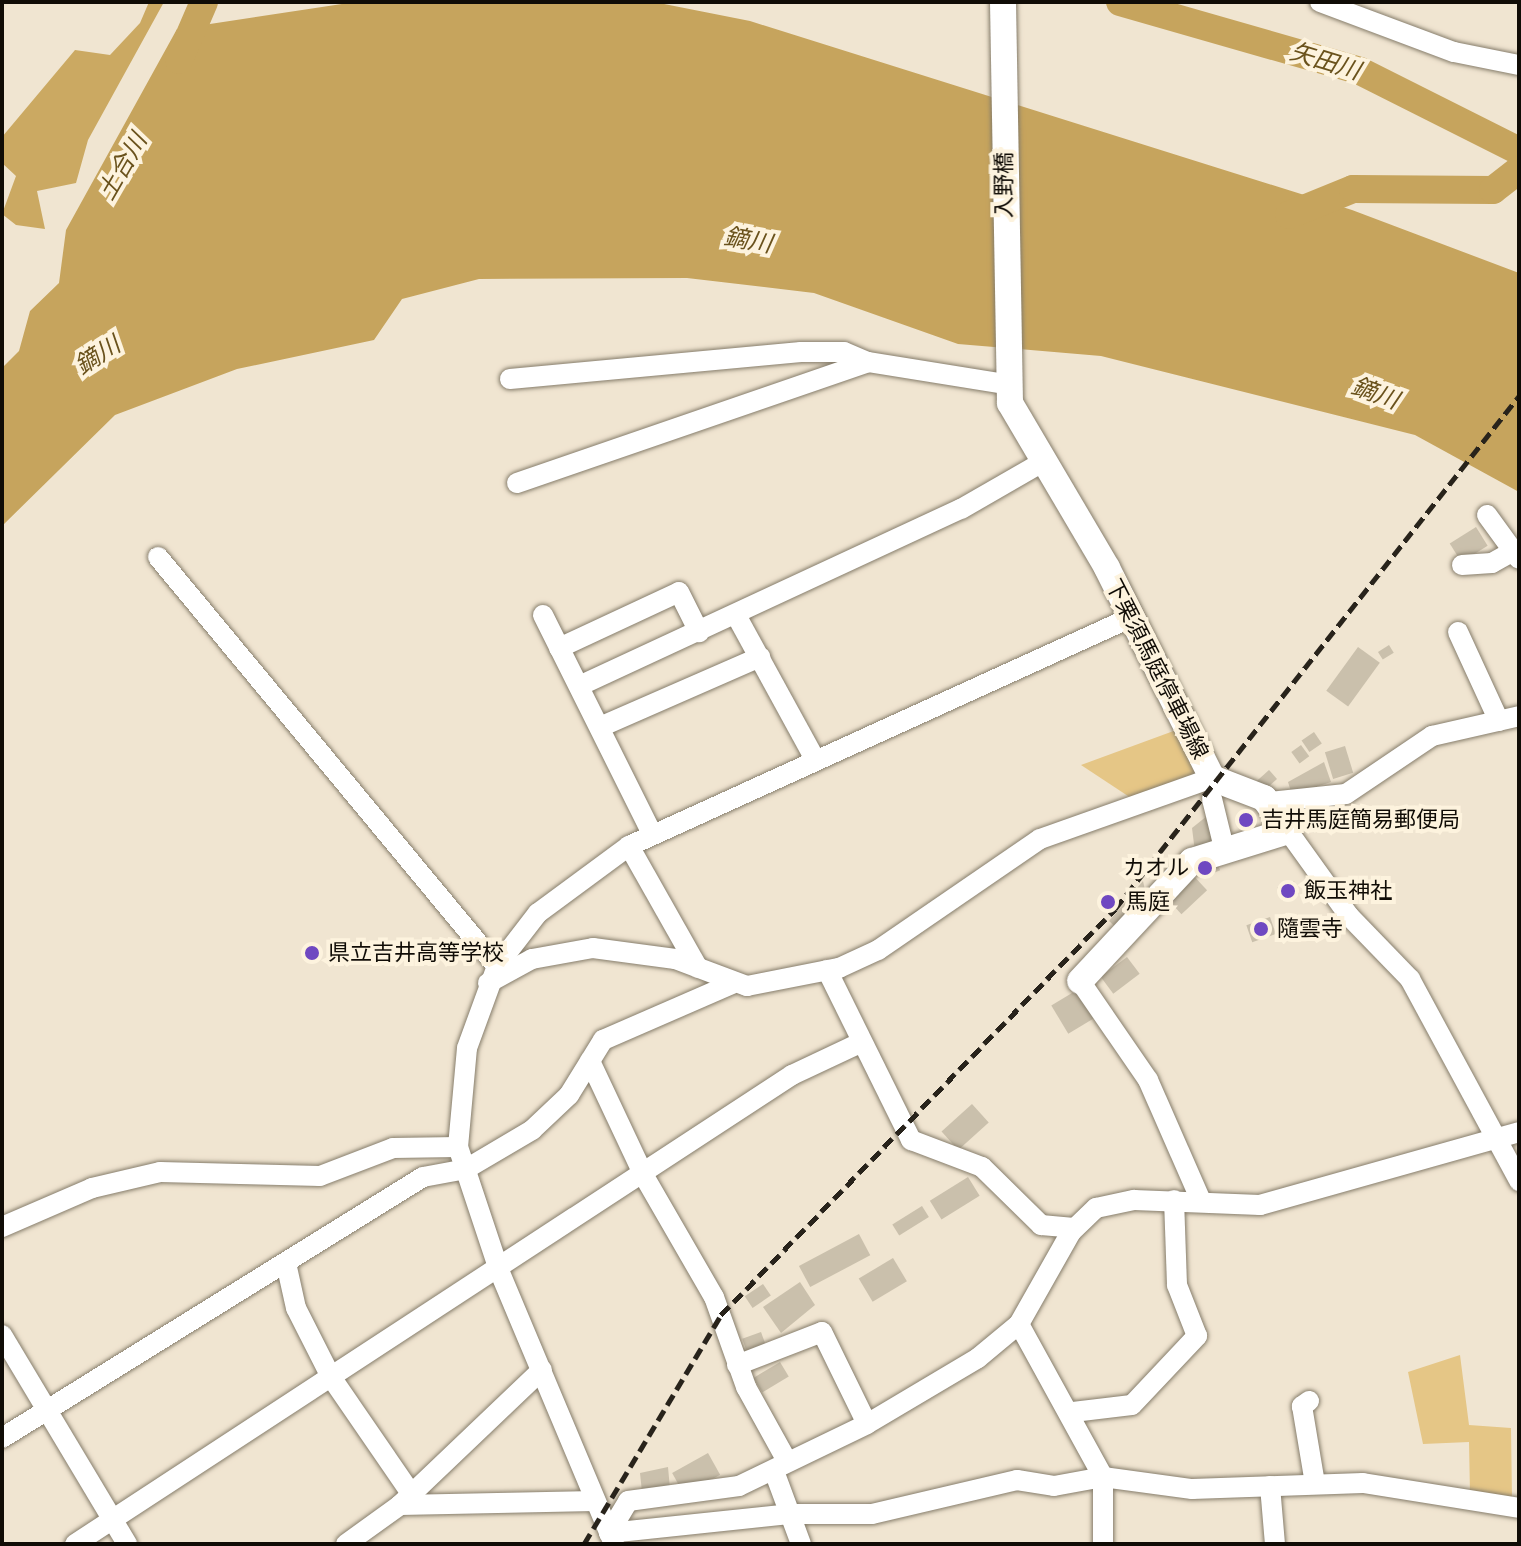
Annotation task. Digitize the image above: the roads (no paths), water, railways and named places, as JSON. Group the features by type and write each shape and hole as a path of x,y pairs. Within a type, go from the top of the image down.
{"main road":[{"name":"入野橋","path":"1003,2 1005,376"},
{"name":"下栗須馬庭停車場線","path":"1005,376 1041,463 1132,617 1212,789 1270,802"},
{"path":"1080,981 1177,873 1224,848 1288,831 1270,802"}],"street":[{"path":"1320,2 1454,52 1519,65"},
{"path":"510,379 801,352 844,352 868,362 1005,376"},
{"path":"517,483 868,362"},
{"path":"579,686 736,615 1041,463"},
{"path":"1462,565 1492,563 1516,556 1487,515"},
{"path":"158,557 493,974"},
{"path":"559,648 679,592 699,632"},
{"path":"543,615 652,834"},
{"path":"736,615 815,759"},
{"path":"612,1538 500,1273 458,1147 464,1060 493,974 538,913 629,846 1132,617"},
{"path":"1270,802 1346,794 1432,736 1509,718 1458,632"},
{"path":"600,727 760,657"},
{"path":"493,974 532,959 593,948 698,968 732,984 766,986 827,970 878,950 1040,839 1212,789 1224,848"},
{"path":"1288,831 1349,916 1410,979 1519,1181"},
{"path":"629,846 698,968"},
{"path":"827,970 858,1044 911,1140 982,1167 1041,1225 1074,1228"},
{"path":"1080,981 1148,1080 1201,1201"},
{"path":"2,1438 423,1177 466,1169 532,1130 569,1095 603,1040 732,984"},
{"path":"75,1544 331,1377 500,1273 792,1075 858,1044"},
{"path":"590,1061 644,1176 714,1297 737,1365 781,1466 789,1514 801,1544"},
{"path":"612,1538 628,1501 739,1486 867,1424 1019,1324 1074,1228 1111,1203 1174,1200 1260,1205 1496,1143 1519,1132"},
{"path":"2,1227 92,1188 160,1172 320,1176 393,1148 458,1147"},
{"path":"1073,1412 1132,1405 1197,1336 1177,1285 1174,1200"},
{"path":"286,1263 296,1308 331,1377 406,1500"},
{"path":"1019,1324 1037,1366 1073,1412 1103,1477 1103,1544"},
{"path":"737,1365 822,1332 867,1424"},
{"path":"2,1335 127,1544"},
{"path":"346,1544 406,1500 542,1370"},
{"path":"1309,1401 1302,1406 1315,1484"},
{"path":"612,1538 789,1514 872,1514 1017,1480 1054,1486 1103,1477 1149,1487 1363,1483 1519,1508"},
{"path":"1270,1486 1275,1544"},
{"path":"406,1500 595,1501"}],"water":[{"name":"鏑川","path":"355,2 654,2 750,21 1352,210 1519,273 1519,492 1415,435 1101,356 958,344 814,293 687,278 479,279 402,299 374,340 237,369 115,415 2,526 2,368 19,351 30,311 59,283 66,230 177,29"}],"waterway":[{"name":"土合川","path":"179,60 204,2"},
{"name":"矢田川","path":"1120,2 1360,71 1519,151"},
{"name":"矢田川","path":"1289,215 1353,189 1493,190 1519,170"}],"railway":[{"path":"584,1544 721,1315 1115,909 1519,396"}],"place":[{"name":"吉井馬庭簡易郵便局","path":"1246,820"},
{"name":"カオル","path":"1205,868"},
{"name":"飯玉神社","path":"1288,891"},
{"name":"馬庭","path":"1108,902"},
{"name":"隨雲寺","path":"1261,929"},
{"name":"県立吉井高等学校","path":"312,953"}]}
